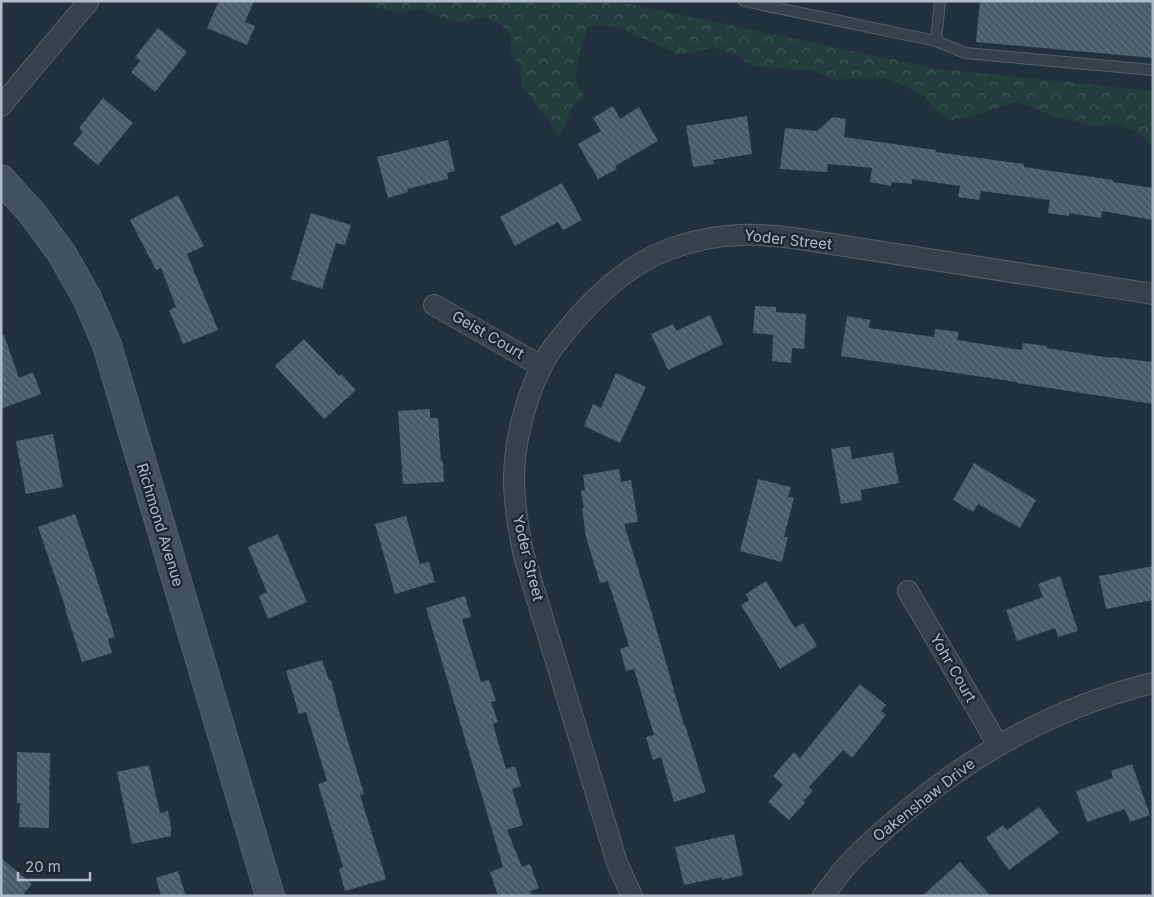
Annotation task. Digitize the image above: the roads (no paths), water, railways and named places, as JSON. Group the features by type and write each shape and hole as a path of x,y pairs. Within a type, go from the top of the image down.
{"street":[{"path":"1,106 89,1"},
{"name":"Richmond Avenue","path":"1,179 32,213 62,254 87,298 107,345 270,896"},
{"name":"Yoder Street","path":"632,896 617,863 524,556 519,531 514,484 521,423 541,366 556,343 584,310 611,284 643,262 669,249 697,240 733,234 762,234 793,238 1153,294"},
{"name":"Geist Court","path":"434,305 541,366"},
{"name":"Yohr Court","path":"908,591 998,745"},
{"name":"Oakenshaw Drive","path":"823,896 849,864 871,842 939,784 971,762 1029,728 1075,708 1104,697 1153,683"}],"lane":[{"path":"744,1 936,41 965,53 1153,70"},
{"path":"936,41 940,1"}]}
